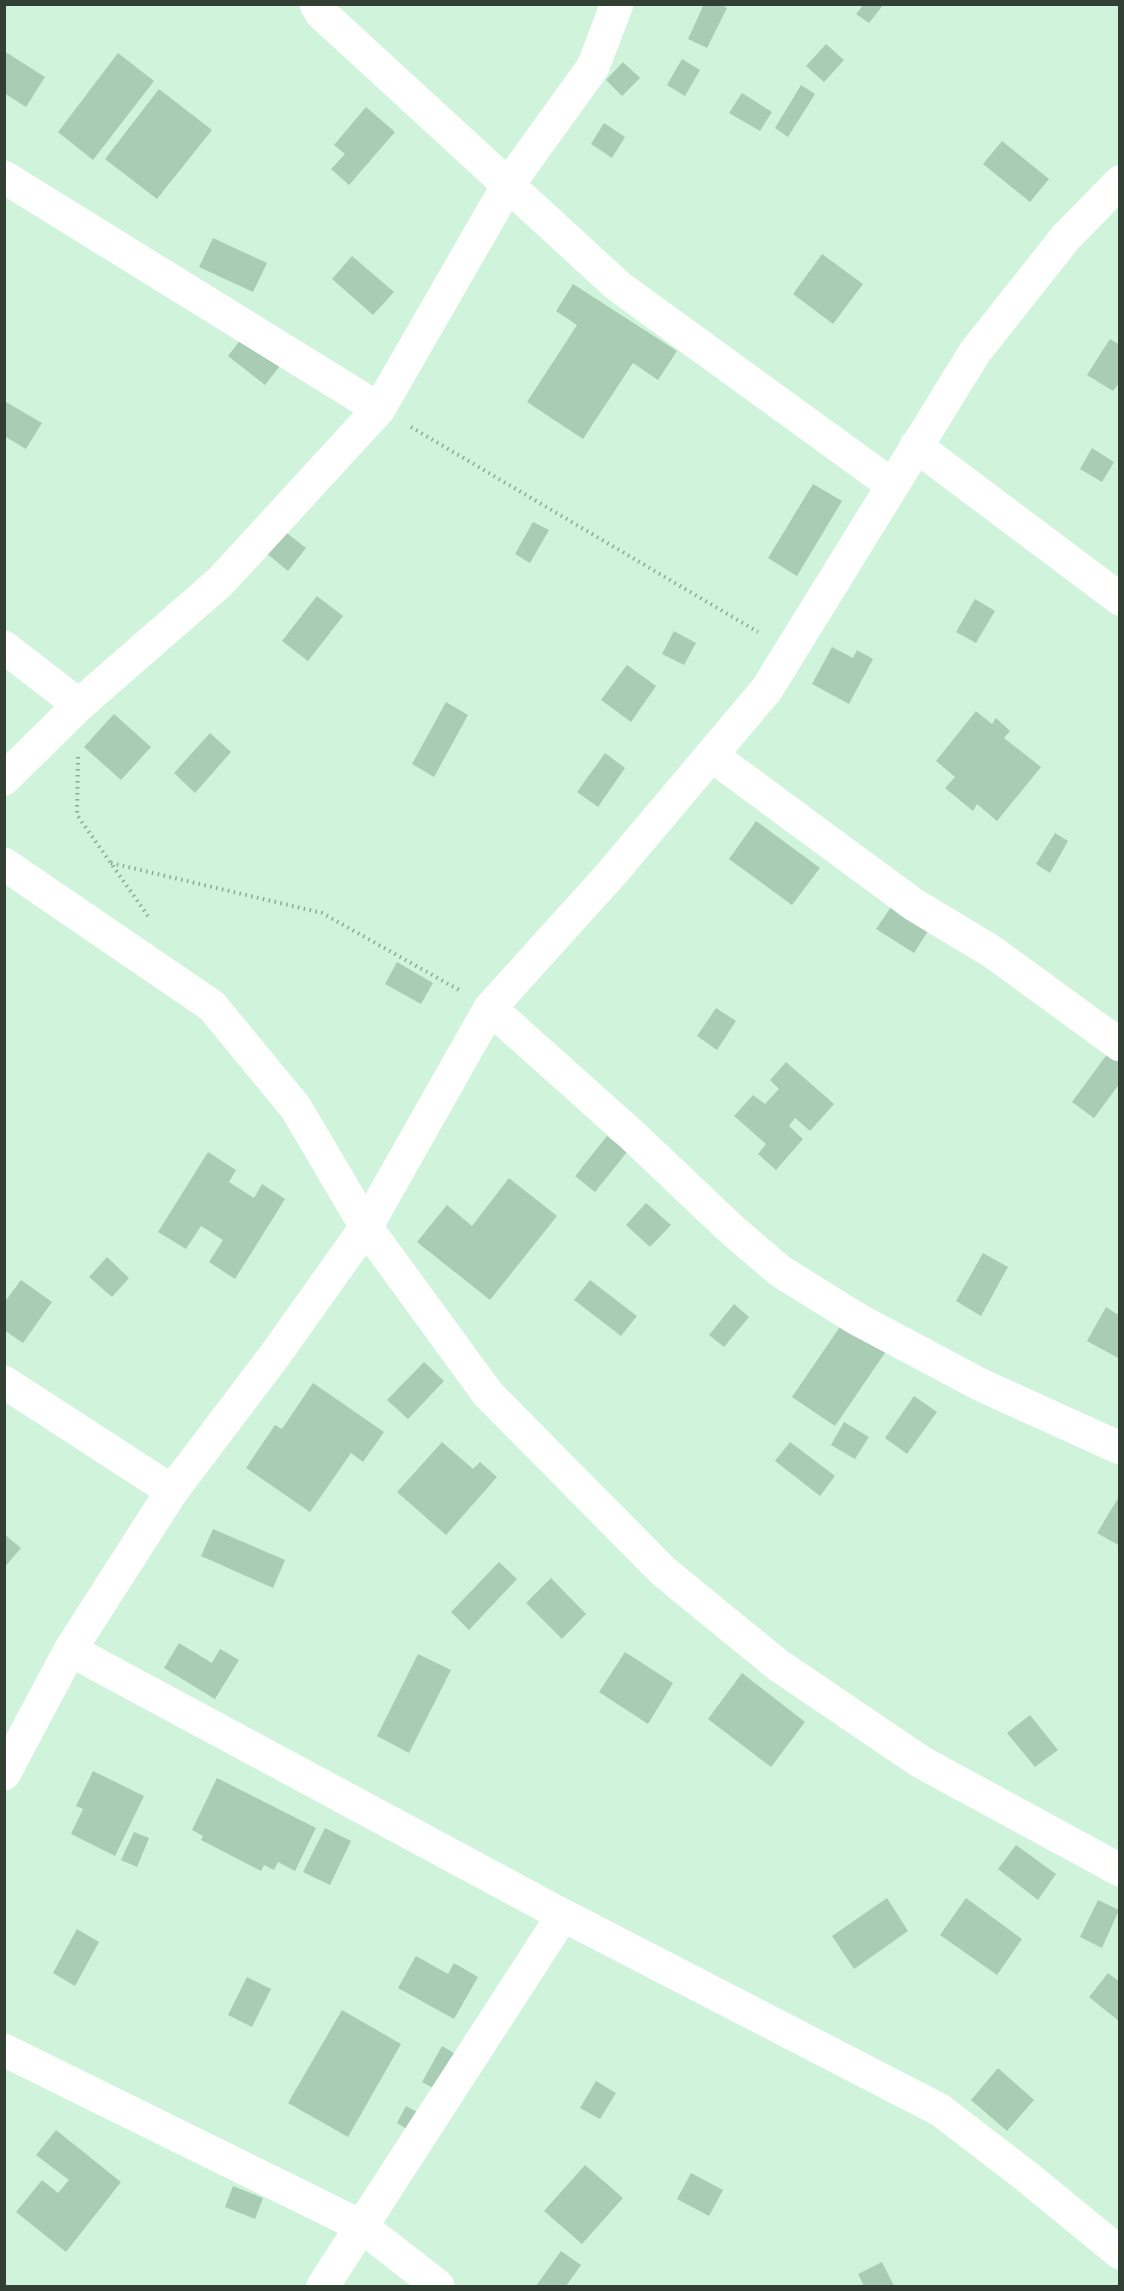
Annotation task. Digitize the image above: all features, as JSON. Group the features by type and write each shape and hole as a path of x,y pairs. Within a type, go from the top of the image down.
{"street":[{"path":"316,4 321,13 618,286 892,485"},
{"path":"4,779 79,705 221,581 379,409 508,185 593,67 617,4"},
{"path":"4,177 379,409"},
{"path":"4,1774 70,1650 172,1491 275,1355 366,1227 490,1008 612,873 767,689 975,352 1066,237 1117,189"},
{"path":"916,446 1119,599"},
{"path":"4,647 79,705"},
{"path":"711,755 913,904 991,951 1119,1045"},
{"path":"4,864 212,1006 297,1107 366,1227 488,1394 664,1572 778,1665 921,1762 1119,1870"},
{"path":"490,1008 632,1135 731,1229 780,1271 857,1319 971,1379 1119,1448"},
{"path":"4,1382 172,1491"},
{"path":"70,1650 563,1915 940,2110 1026,2176 1119,2253"},
{"path":"323,2286 563,1915"},
{"path":"4,2050 361,2226 438,2286"}],"path":[{"path":"379,409 790,651"},
{"path":"79,705 77,814 151,920"},
{"path":"111,863 322,913 490,1008"}],"building":[{"path":"704,4 719,4 727,8 707,48 688,39"},
{"path":"864,4 884,4 869,23 856,14"},
{"path":"826,44 844,60 824,82 806,66"},
{"path":"4,51 45,77 26,107 4,93"},
{"path":"118,53 154,81 93,160 58,132"},
{"path":"682,59 700,70 685,96 667,85"},
{"path":"623,62 640,78 622,96 606,80"},
{"path":"801,85 815,94 788,137 775,128"},
{"path":"159,89 212,130 157,199 105,159"},
{"path":"742,93 772,112 760,131 729,113"},
{"path":"366,107 395,132 349,185 331,169 345,154 334,145"},
{"path":"604,123 625,137 612,158 591,144"},
{"path":"1002,141 1049,179 1030,202 983,164"},
{"path":"213,238 267,263 253,292 199,267"},
{"path":"822,254 863,284 833,324 793,294"},
{"path":"352,256 394,292 373,315 332,279"},
{"path":"573,284 677,351 658,380 633,363 583,439 527,402 577,325 556,311"},
{"path":"245,334 283,362 265,385 228,356"},
{"path":"1110,339 1120,345 1120,382 1113,391 1087,375"},
{"path":"4,401 42,423 26,449 4,436"},
{"path":"1092,448 1114,462 1102,482 1080,469"},
{"path":"813,484 842,501 797,576 768,558"},
{"path":"533,522 549,530 530,563 515,554"},
{"path":"283,530 306,548 288,571 266,553"},
{"path":"317,596 343,616 308,661 282,641"},
{"path":"975,599 995,611 976,643 956,632"},
{"path":"674,631 696,643 684,665 662,654"},
{"path":"832,647 853,658 857,650 873,659 849,704 812,684"},
{"path":"627,665 656,686 631,722 601,700"},
{"path":"446,702 468,715 434,777 412,764"},
{"path":"976,711 992,724 996,718 1010,731 1004,738 1041,767 997,821 977,804 973,811 945,788 955,777 936,761"},
{"path":"114,714 151,747 121,780 84,747"},
{"path":"210,733 231,752 195,793 174,773"},
{"path":"605,753 625,768 598,807 577,792"},
{"path":"756,821 820,868 792,905 729,859"},
{"path":"1055,833 1068,841 1050,873 1036,864"},
{"path":"891,907 928,931 914,953 876,929"},
{"path":"397,962 433,983 421,1004 385,984"},
{"path":"716,1008 736,1021 717,1050 697,1036"},
{"path":"1108,1053 1120,1062 1120,1083 1094,1118 1072,1102"},
{"path":"786,1062 834,1104 810,1131 795,1118 789,1126 803,1139 776,1170 758,1154 766,1144 734,1116 753,1095 765,1104 779,1089 770,1080"},
{"path":"607,1136 627,1152 595,1192 575,1176"},
{"path":"208,1152 236,1170 229,1182 254,1198 262,1184 285,1199 235,1279 209,1262 223,1240 201,1226 186,1249 158,1232"},
{"path":"509,1178 557,1216 490,1300 417,1242 447,1205 472,1226"},
{"path":"646,1203 671,1225 650,1247 626,1225"},
{"path":"983,1253 1008,1267 981,1316 956,1301"},
{"path":"107,1257 129,1278 112,1297 89,1277"},
{"path":"21,1280 52,1302 23,1343 4,1330 4,1303"},
{"path":"590,1280 637,1316 621,1336 574,1300"},
{"path":"734,1304 749,1317 724,1347 709,1335"},
{"path":"1106,1307 1120,1316 1120,1359 1087,1341"},
{"path":"846,1318 889,1347 835,1426 792,1397"},
{"path":"424,1362 444,1381 408,1419 387,1400"},
{"path":"313,1383 384,1432 363,1462 351,1453 310,1512 246,1468 275,1425 282,1429"},
{"path":"914,1396 937,1412 907,1454 885,1438"},
{"path":"844,1422 869,1437 855,1459 831,1445"},
{"path":"442,1442 473,1469 480,1462 497,1477 446,1535 397,1492"},
{"path":"790,1442 835,1476 820,1496 775,1461"},
{"path":"1120,1495 1120,1546 1097,1533"},
{"path":"213,1529 285,1560 273,1588 201,1556"},
{"path":"4,1534 21,1548 4,1568"},
{"path":"499,1562 517,1579 469,1630 451,1612"},
{"path":"551,1578 586,1614 562,1639 526,1603"},
{"path":"179,1643 212,1663 220,1649 239,1660 215,1699 164,1668"},
{"path":"625,1652 673,1683 648,1724 599,1692"},
{"path":"418,1654 451,1670 409,1753 377,1736"},
{"path":"742,1673 805,1722 771,1767 708,1719"},
{"path":"1030,1715 1058,1750 1035,1767 1007,1733"},
{"path":"93,1771 144,1796 115,1856 71,1834 83,1809 76,1806"},
{"path":"217,1778 316,1828 295,1871 278,1862 274,1870 264,1865 261,1871 201,1840 203,1836 192,1830"},
{"path":"325,1828 351,1841 330,1885 303,1872"},
{"path":"134,1832 149,1838 137,1867 121,1860"},
{"path":"1016,1845 1056,1874 1038,1900 998,1869"},
{"path":"887,1898 908,1931 854,1969 832,1936"},
{"path":"966,1898 1022,1939 997,1975 940,1935"},
{"path":"1098,1900 1119,1910 1102,1948 1080,1937"},
{"path":"77,1929 99,1942 75,1986 53,1973"},
{"path":"416,1956 448,1974 454,1963 478,1977 454,2019 398,1988"},
{"path":"1108,1973 1120,1982 1120,2022 1089,1997"},
{"path":"247,1977 271,1989 252,2027 228,2015"},
{"path":"342,2010 401,2044 348,2137 288,2103"},
{"path":"442,2046 462,2058 442,2093 422,2082"},
{"path":"998,2068 1034,2100 1007,2131 971,2100"},
{"path":"596,2081 616,2093 600,2119 580,2108"},
{"path":"406,2106 423,2115 413,2133 397,2123"},
{"path":"56,2130 121,2182 66,2252 16,2212 42,2180 58,2193 69,2180 36,2155"},
{"path":"585,2165 623,2198 582,2244 544,2211"},
{"path":"691,2173 723,2190 709,2216 677,2199"},
{"path":"233,2186 263,2198 255,2219 225,2207"},
{"path":"561,2251 581,2265 566,2286 536,2286"},
{"path":"882,2262 894,2286 864,2286 858,2274"}]}
